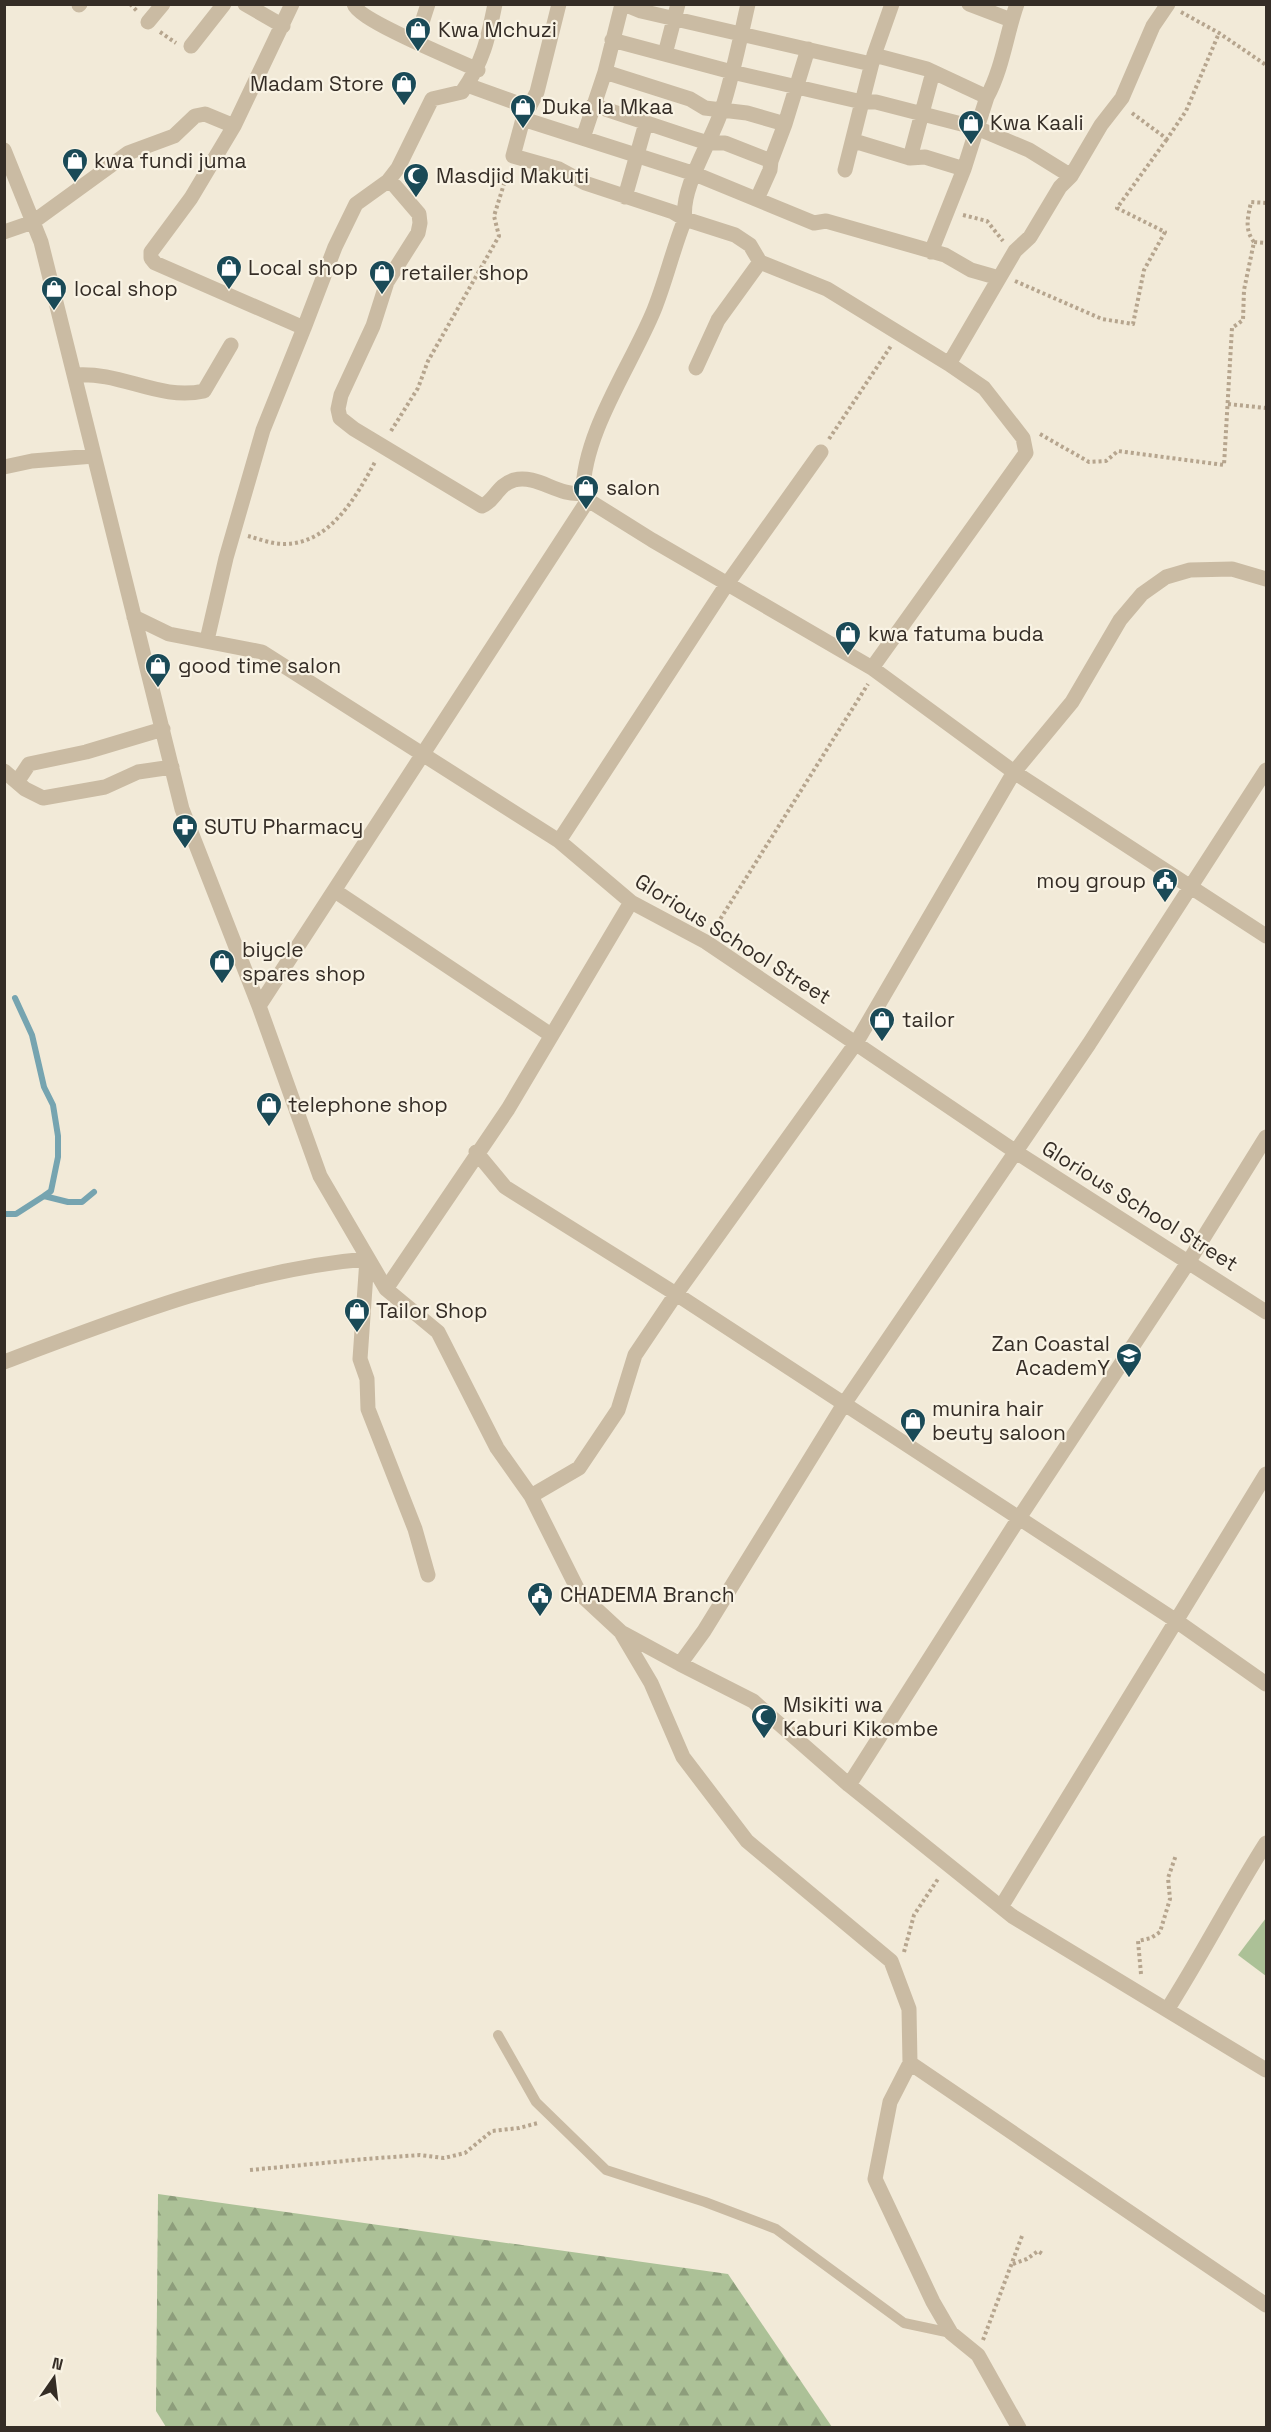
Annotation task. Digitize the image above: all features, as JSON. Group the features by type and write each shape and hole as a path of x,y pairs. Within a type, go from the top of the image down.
{"street":[{"path":"148,22 164,4"},
{"path":"191,46 224,4"},
{"path":"246,4 283,26"},
{"path":"292,4 234,126 190,198 152,252 151,258 155,263 304,328"},
{"path":"354,4 363,16 478,70"},
{"path":"416,41 428,4"},
{"path":"207,640 234,531 263,430 335,247 356,204 388,181 398,168 432,99 459,94 478,70 484,54 495,4"},
{"path":"559,4 537,92 526,113 513,156 559,169 585,183 735,235 750,245 760,262 826,289 984,388 1023,438 1026,453 872,668"},
{"path":"583,138 605,72 623,4 677,11 741,33 808,49 933,72 987,97"},
{"path":"259,1006 423,756 585,496 583,472 590,447 654,309 672,249 686,219 684,210 695,174 722,110 748,4"},
{"path":"845,170 854,141 872,59 892,4"},
{"path":"969,4 1011,20"},
{"path":"931,252 946,210 951,206 987,97 1006,49 1011,20 1017,4"},
{"path":"949,364 1015,251 1030,237 1060,187 1071,176 1101,125 1122,98 1153,26 1168,5"},
{"path":"665,54 677,11"},
{"path":"612,40 732,72 862,102 876,102 977,128 1029,150 1071,176"},
{"path":"757,199 770,170 808,49"},
{"path":"605,72 690,99 705,108 747,113 785,124"},
{"path":"910,158 933,72"},
{"path":"467,85 583,138 695,174 814,223 826,220 931,252 999,278"},
{"path":"593,105 708,143 725,144 771,161"},
{"path":"4,232 33,222 128,153 174,135 195,116 205,114 234,126"},
{"path":"625,197 646,123"},
{"path":"854,141 910,158 925,158 964,169"},
{"path":"5,151 41,242 182,809 259,1006 320,1176 386,1289 438,1332 470,1390 497,1448 531,1496 580,1594 621,1632 753,1701 849,1785 1001,1907 1266,2070"},
{"path":"388,181 396,186 419,214 418,233 387,282 373,326 341,395 338,408 340,418 383,447 482,506 487,504 500,487 514,480 529,480 566,494 585,496 726,584 872,668 1014,772 1266,936"},
{"path":"696,368 718,320 760,262"},
{"path":"74,375 96,373 173,394 190,394 204,391 231,345"},
{"path":"559,841 726,584 821,452"},
{"path":"4,467 32,461 94,456"},
{"path":"531,1496 579,1468 618,1410 635,1355 676,1294 856,1043 1014,772 1072,702 1120,620 1142,594 1166,577 1190,570 1232,569 1266,579"},
{"name":"Glorious School Street","path":"134,617 169,634 261,652 559,841 631,902 706,942 1016,1152 1266,1311"},
{"path":"17,782 29,764 86,752 162,729"},
{"path":"4,771 43,798 105,787 138,772 172,767"},
{"path":"680,1664 704,1631 844,1404 1016,1152 1266,770"},
{"path":"335,891 551,1035"},
{"path":"386,1289 476,1152 508,1109 631,902"},
{"path":"849,1785 1019,1518 1189,1261 1266,1137"},
{"path":"476,1152 505,1187 676,1294 1019,1518 1175,1620 1266,1684"},
{"path":"4,1362 104,1324 255,1278 322,1263 367,1259"},
{"path":"367,1259 360,1359 367,1379 368,1409 415,1529 428,1575"},
{"path":"1001,1907 1266,1474"},
{"path":"621,1632 651,1683 683,1757 747,1842 891,1961 909,2009 910,2063 890,2102 875,2179 933,2302 951,2333 978,2355 1019,2427"},
{"path":"1167,2010 1207,1946 1232,1896 1266,1843"},
{"path":"910,2063 1266,2306"}],"lane":[{"path":"498,2035 536,2102 606,2170 705,2202 776,2229 904,2323 951,2333"}],"path":[{"path":"1168,5 1219,33 1266,65"},
{"path":"999,278 1008,278 1102,319 1133,324 1144,270 1165,232 1116,208 1186,111 1219,33"},
{"path":"1122,98 1125,108 1167,139"},
{"path":"234,531 281,544 294,544 316,534 344,515 405,406 418,388 428,361 500,236 494,216 498,196 513,156"},
{"path":"1023,438 1033,433 1041,434 1089,462 1106,461 1118,451 1224,465 1232,328 1243,320 1244,290 1254,242 1249,235 1247,224 1251,202 1266,203"},
{"path":"951,206 963,215 987,221 1011,254 1015,251"},
{"path":"1254,242 1266,243"},
{"path":"821,452 898,335"},
{"path":"1228,404 1266,408"},
{"path":"706,942 868,684 872,668"},
{"path":"1140,1993 1141,1970 1137,1941 1151,1938 1160,1932 1170,1899 1168,1878 1176,1855"},
{"path":"891,1961 906,1950 914,1915 943,1871 957,1872"},
{"path":"250,2170 365,2158 420,2155 444,2158 465,2153 492,2131 519,2128 553,2118"},
{"path":"978,2355 991,2311 1022,2236"},
{"path":"1012,2264 1027,2259 1038,2251 1044,2255"}],"green space":[{"path":"1266,1918 1266,1976 1238,1955"},
{"path":"158,2194 728,2274 832,2427 166,2427 156,2411"}],"waterway":[{"path":"15,998 32,1035 44,1087 53,1105 58,1136 58,1157 51,1191 44,1196"},
{"path":"4,1214 16,1214 44,1196 68,1202 82,1202 94,1192"}],"place":[{"name":"Kwa Mchuzi","path":"418,53"},
{"name":"Madam Store","path":"404,107"},
{"name":"Duka la Mkaa","path":"523,130"},
{"name":"Kwa Kaali","path":"971,146"},
{"name":"kwa fundi juma","path":"75,184"},
{"name":"Masdjid Makuti","path":"416,199"},
{"name":"Local shop","path":"229,291"},
{"name":"retailer shop","path":"382,296"},
{"name":"local shop","path":"54,312"},
{"name":"salon","path":"586,511"},
{"name":"kwa fatuma buda","path":"848,657"},
{"name":"good time salon","path":"158,689"},
{"name":"SUTU Pharmacy","path":"185,850"},
{"name":"moy group","path":"1165,904"},
{"name":"biycle spares shop","path":"222,985"},
{"name":"tailor","path":"882,1043"},
{"name":"telephone shop","path":"269,1128"},
{"name":"Tailor Shop","path":"357,1334"},
{"name":"Zan Coastal AcademY","path":"1129,1379"},
{"name":"munira hair beuty saloon","path":"913,1444"},
{"name":"CHADEMA Branch","path":"540,1618"},
{"name":"Msikiti wa Kaburi Kikombe","path":"764,1740"}]}
